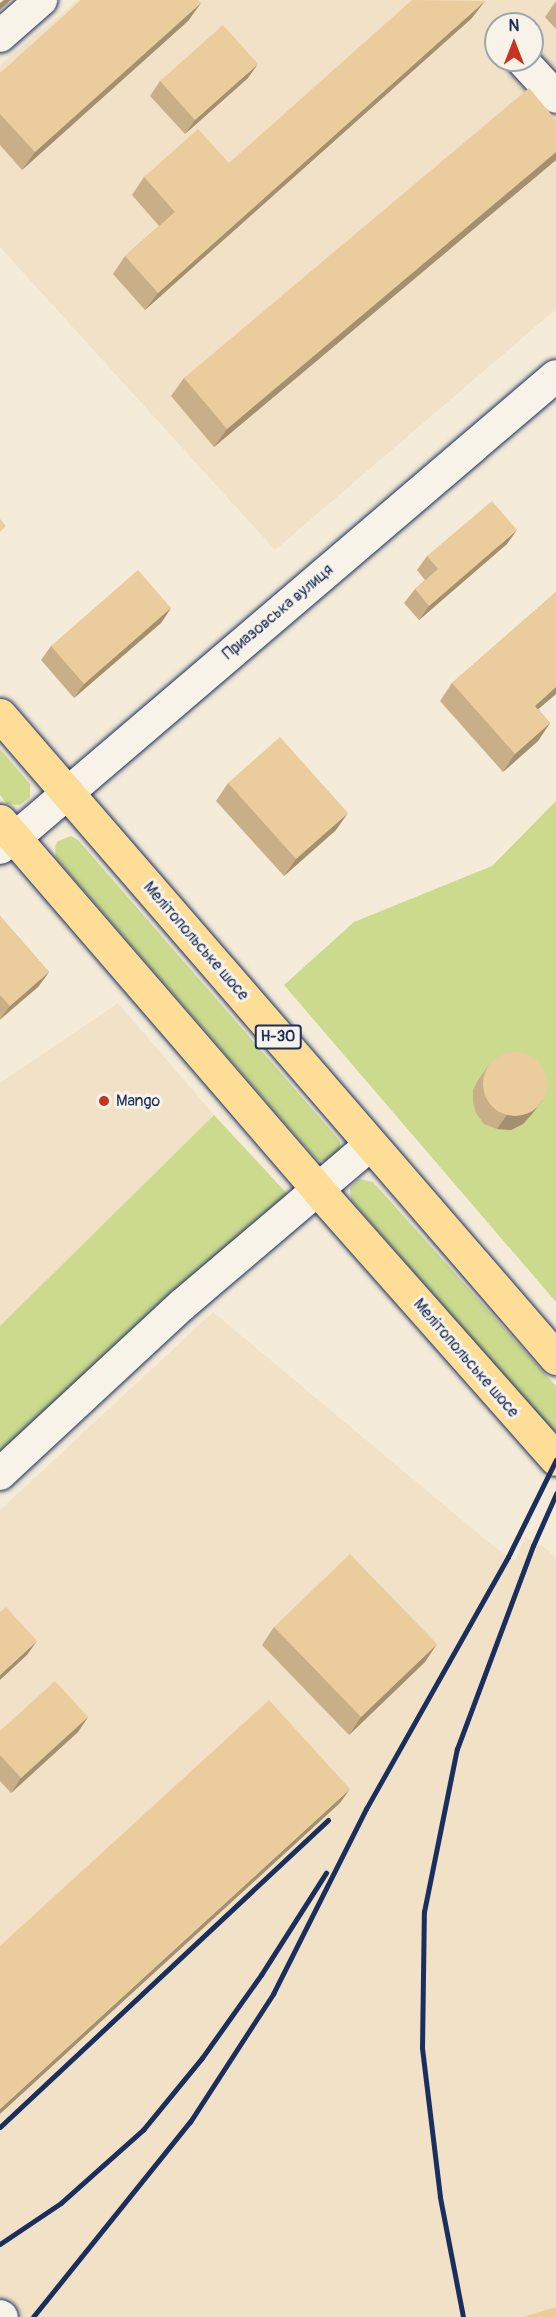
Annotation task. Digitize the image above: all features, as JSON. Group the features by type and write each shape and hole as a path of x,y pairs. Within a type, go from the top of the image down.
{"main road":[{"name":"Мелітопольське шосе","path":"0,715 556,1358"},
{"name":"Мелітопольське шосе","path":"5,835 556,1459"}],"street":[{"path":"0,36 41,0"},
{"path":"533,72 556,97"},
{"name":"Приазовська вулиця","path":"5,835 66,792 556,376"},
{"path":"0,1474 182,1305 371,1144"}],"shaded area":[{"path":"78,0 556,0 556,309 275,550 0,247 0,65"},
{"path":"118,1003 214,1115 0,1326 0,1083"},
{"path":"213,1312 492,1545 515,1561 525,1537 547,1549 556,1559 556,2317 0,2317 0,1510"}],"green space":[{"path":"0,749 30,784 30,797 20,805 7,804 0,795"},
{"path":"556,801 556,1302 284,985 354,922 492,866"},
{"path":"71,836 78,840 340,1141 340,1153 330,1162 317,1160 56,858 55,846 58,841"},
{"path":"214,1115 291,1198 0,1462 0,1326"},
{"path":"359,1179 373,1182 556,1386 556,1434 351,1200 350,1188"}],"building":[{"path":"81,0 198,0 201,3 35,152 0,114 0,73"},
{"path":"412,0 485,1 158,293 125,256 175,212 144,177 198,129 229,163"},
{"path":"223,25 258,64 195,120 160,81"},
{"path":"529,88 556,120 556,152 227,429 184,378"},
{"path":"492,501 517,530 429,606 415,589 438,569 427,556"},
{"path":"0,519 6,526 0,532"},
{"path":"138,570 171,608 84,684 51,646"},
{"path":"556,592 556,687 535,706 550,723 515,754 452,683"},
{"path":"280,737 348,813 296,859 228,783"},
{"path":"0,916 49,972 10,1006 0,995"},
{"path":"515,1052 533,1058 541,1066 547,1084 541,1102 533,1110 515,1116 497,1110 489,1102 483,1084 489,1066 497,1058"},
{"path":"350,1554 437,1644 361,1717 274,1627"},
{"path":"6,1607 37,1641 0,1675 0,1612"},
{"path":"55,1681 88,1717 21,1778 0,1755 0,1731"},
{"path":"269,1700 350,1789 0,2109 0,1946"},
{"path":"556,2307 556,2317 523,2317"}],"railway":[{"path":"33,2317 190,2122 273,1994 366,1809 508,1557 556,1460"},
{"path":"463,2317 440,2197 422,2048 424,1912 457,1749 533,1546 556,1494"},
{"path":"0,2127 328,1820"},
{"path":"0,2244 61,2203 143,2130 202,2058 261,1975 326,1873"}],"place":[{"name":"Mango","path":"104,1101"}]}
